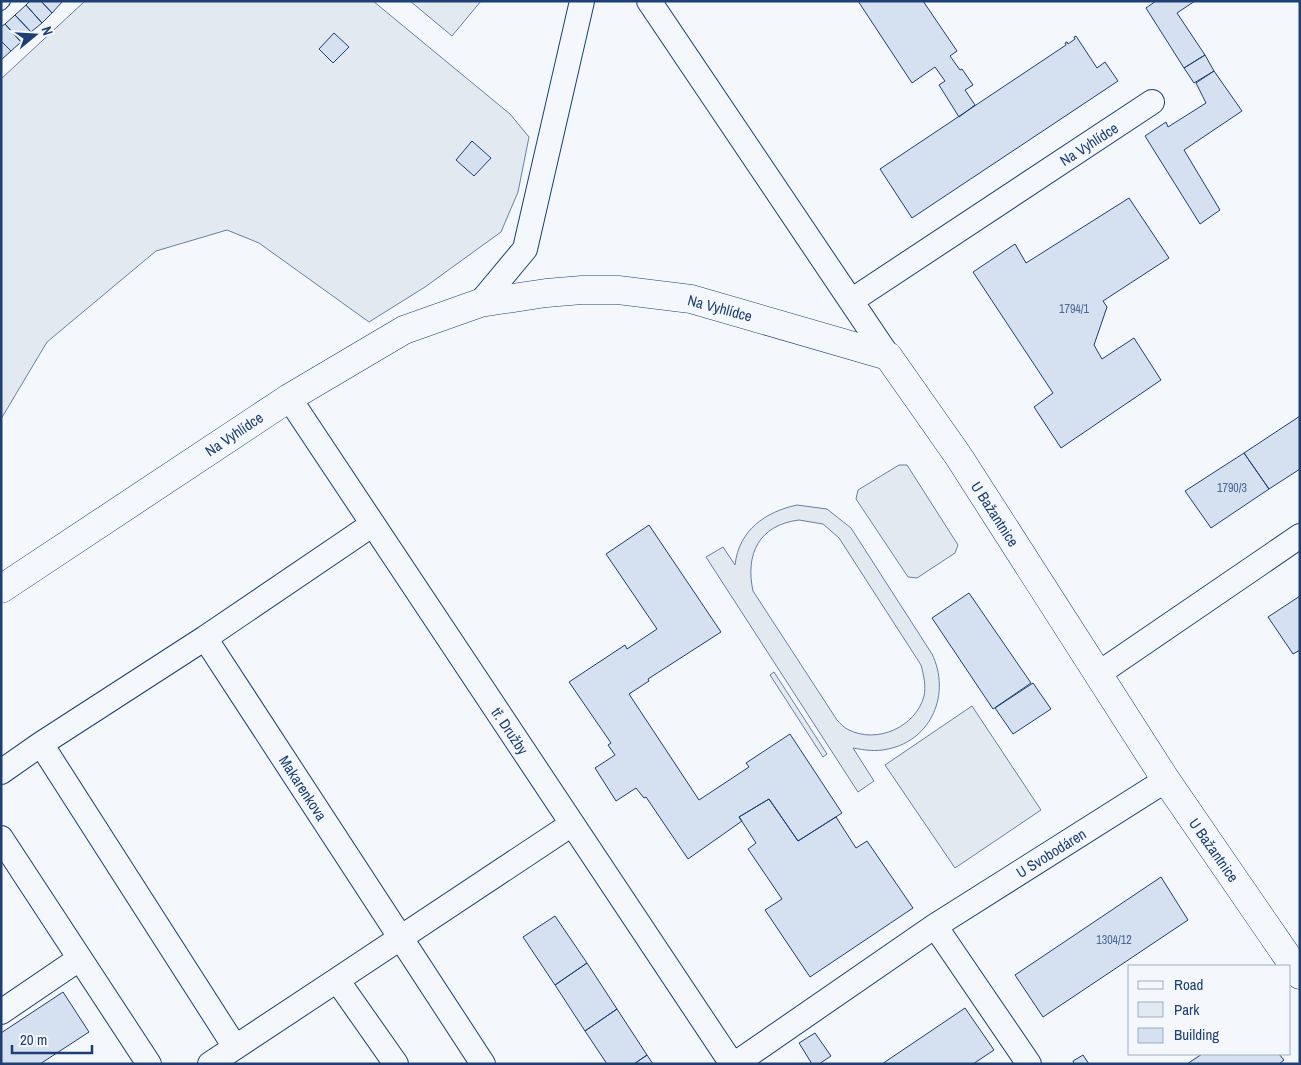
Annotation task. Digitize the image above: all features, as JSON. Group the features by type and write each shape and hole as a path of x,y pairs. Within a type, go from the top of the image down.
{"street":[{"path":"480,302 524,249 582,1"},
{"path":"649,1 888,356"},
{"name":"Na Vyhlídce","path":"851,301 1152,102"},
{"name":"Na Vyhlídce","path":"1,589 288,398 404,330 480,302 582,290 618,290 691,299 888,356"},
{"name":"U Bažantnice","path":"888,356 959,458 1166,780 1300,975"},
{"name":"tř. Družby","path":"288,398 733,1064"},
{"path":"1,772 205,638 373,524"},
{"path":"1098,674 1300,536"},
{"name":"Makarenkova","path":"205,638 483,1064"},
{"path":"41,744 235,1047"},
{"name":"U Svobodáren","path":"733,1064 936,926 1166,780"},
{"path":"210,1064 572,824"},
{"path":"1,838 149,1064"},
{"path":"936,926 1029,1064"},
{"path":"1,1012 79,958"},
{"path":"337,980 396,1064"}],"lane":[{"path":"1,4 4,1"}],"green space":[{"path":"85,1 373,1 510,114 529,137 518,192 501,232 425,287 369,322 259,243 227,230 156,251 47,342 1,419 1,79"},
{"path":"410,1 481,1 452,36"},
{"path":"899,465 907,465 958,545 955,553 917,578 908,577 856,499 858,490"},
{"path":"797,505 827,509 851,528 932,654 937,669 938,699 934,713 916,736 903,744 888,749 874,751 853,748 874,781 858,792 706,557 723,547 735,565 742,542 748,532 764,518 785,508","holes":["799,520 823,524 839,538 921,665 925,688 920,707 904,724 883,734 860,734 847,729 837,720 753,591 751,578 753,554 765,535 785,523"]},
{"path":"774,672 827,754 823,757 770,675"},
{"path":"972,706 1041,810 955,868 885,765"}],"building":[{"path":"30,1 41,1 52,13 42,23 26,5"},
{"path":"41,1 63,1 52,13"},
{"path":"858,1 923,1 957,51 950,56 973,85 965,90 975,105 959,117 939,85 945,81 935,67 912,83"},
{"path":"1156,1 1195,1 1177,13 1205,55 1184,68 1146,8"},
{"path":"26,5 42,23 31,32 15,15"},
{"path":"15,15 31,32 21,42 5,24"},
{"path":"5,24 21,42 11,51 1,41 1,27"},
{"path":"334,33 349,47 333,63 319,49"},
{"path":"1076,36 1097,68 1105,62 1118,81 912,218 880,169 1066,45 1065,43 1067,42 1068,44"},
{"path":"1,41 11,51 1,60"},
{"path":"1205,55 1214,71 1194,83 1184,68"},
{"path":"1214,71 1242,111 1184,150 1220,210 1200,224 1145,136 1166,122 1168,127 1206,103 1196,83"},
{"path":"472,141 491,158 474,176 456,160"},
{"path":"1129,198 1169,258 1103,301 1107,307 1094,345 1102,359 1134,338 1161,380 1061,448 1034,407 1053,393 973,272 1015,244 1026,263"},
{"path":"1300,416 1300,469 1269,489 1244,453"},
{"path":"1244,453 1269,489 1211,528 1185,491"},
{"path":"649,525 721,632 648,679 649,681 629,694 699,800 749,767 746,763 790,734 842,813 798,841 769,799 739,817 742,821 688,859 646,797 644,798 636,788 616,801 595,768 615,755 608,745 611,743 569,682 625,645 627,649 657,629 606,554"},
{"path":"969,593 1031,683 993,709 932,618"},
{"path":"1300,596 1300,650 1293,654 1268,617"},
{"path":"1033,683 1051,709 1013,734 995,708"},
{"path":"769,799 798,841 836,817 856,848 867,841 913,908 810,977 765,910 782,899 748,849 756,843 739,817"},
{"path":"1161,877 1188,920 1043,1017 1015,975"},
{"path":"555,916 587,963 555,985 523,937"},
{"path":"587,963 617,1009 585,1031 555,985"},
{"path":"63,992 89,1032 40,1064 1,1064 1,1033"},
{"path":"965,1008 994,1050 973,1064 882,1064"},
{"path":"617,1009 647,1055 634,1064 607,1064 585,1031"},
{"path":"815,1033 831,1056 819,1064 812,1064 799,1043"},
{"path":"647,1055 653,1064 634,1064"},
{"path":"1083,1055 1089,1064 1074,1064 1073,1061"},
{"path":"1200,1055 1280,1055 1284,1060 1279,1064 1187,1064"}]}
